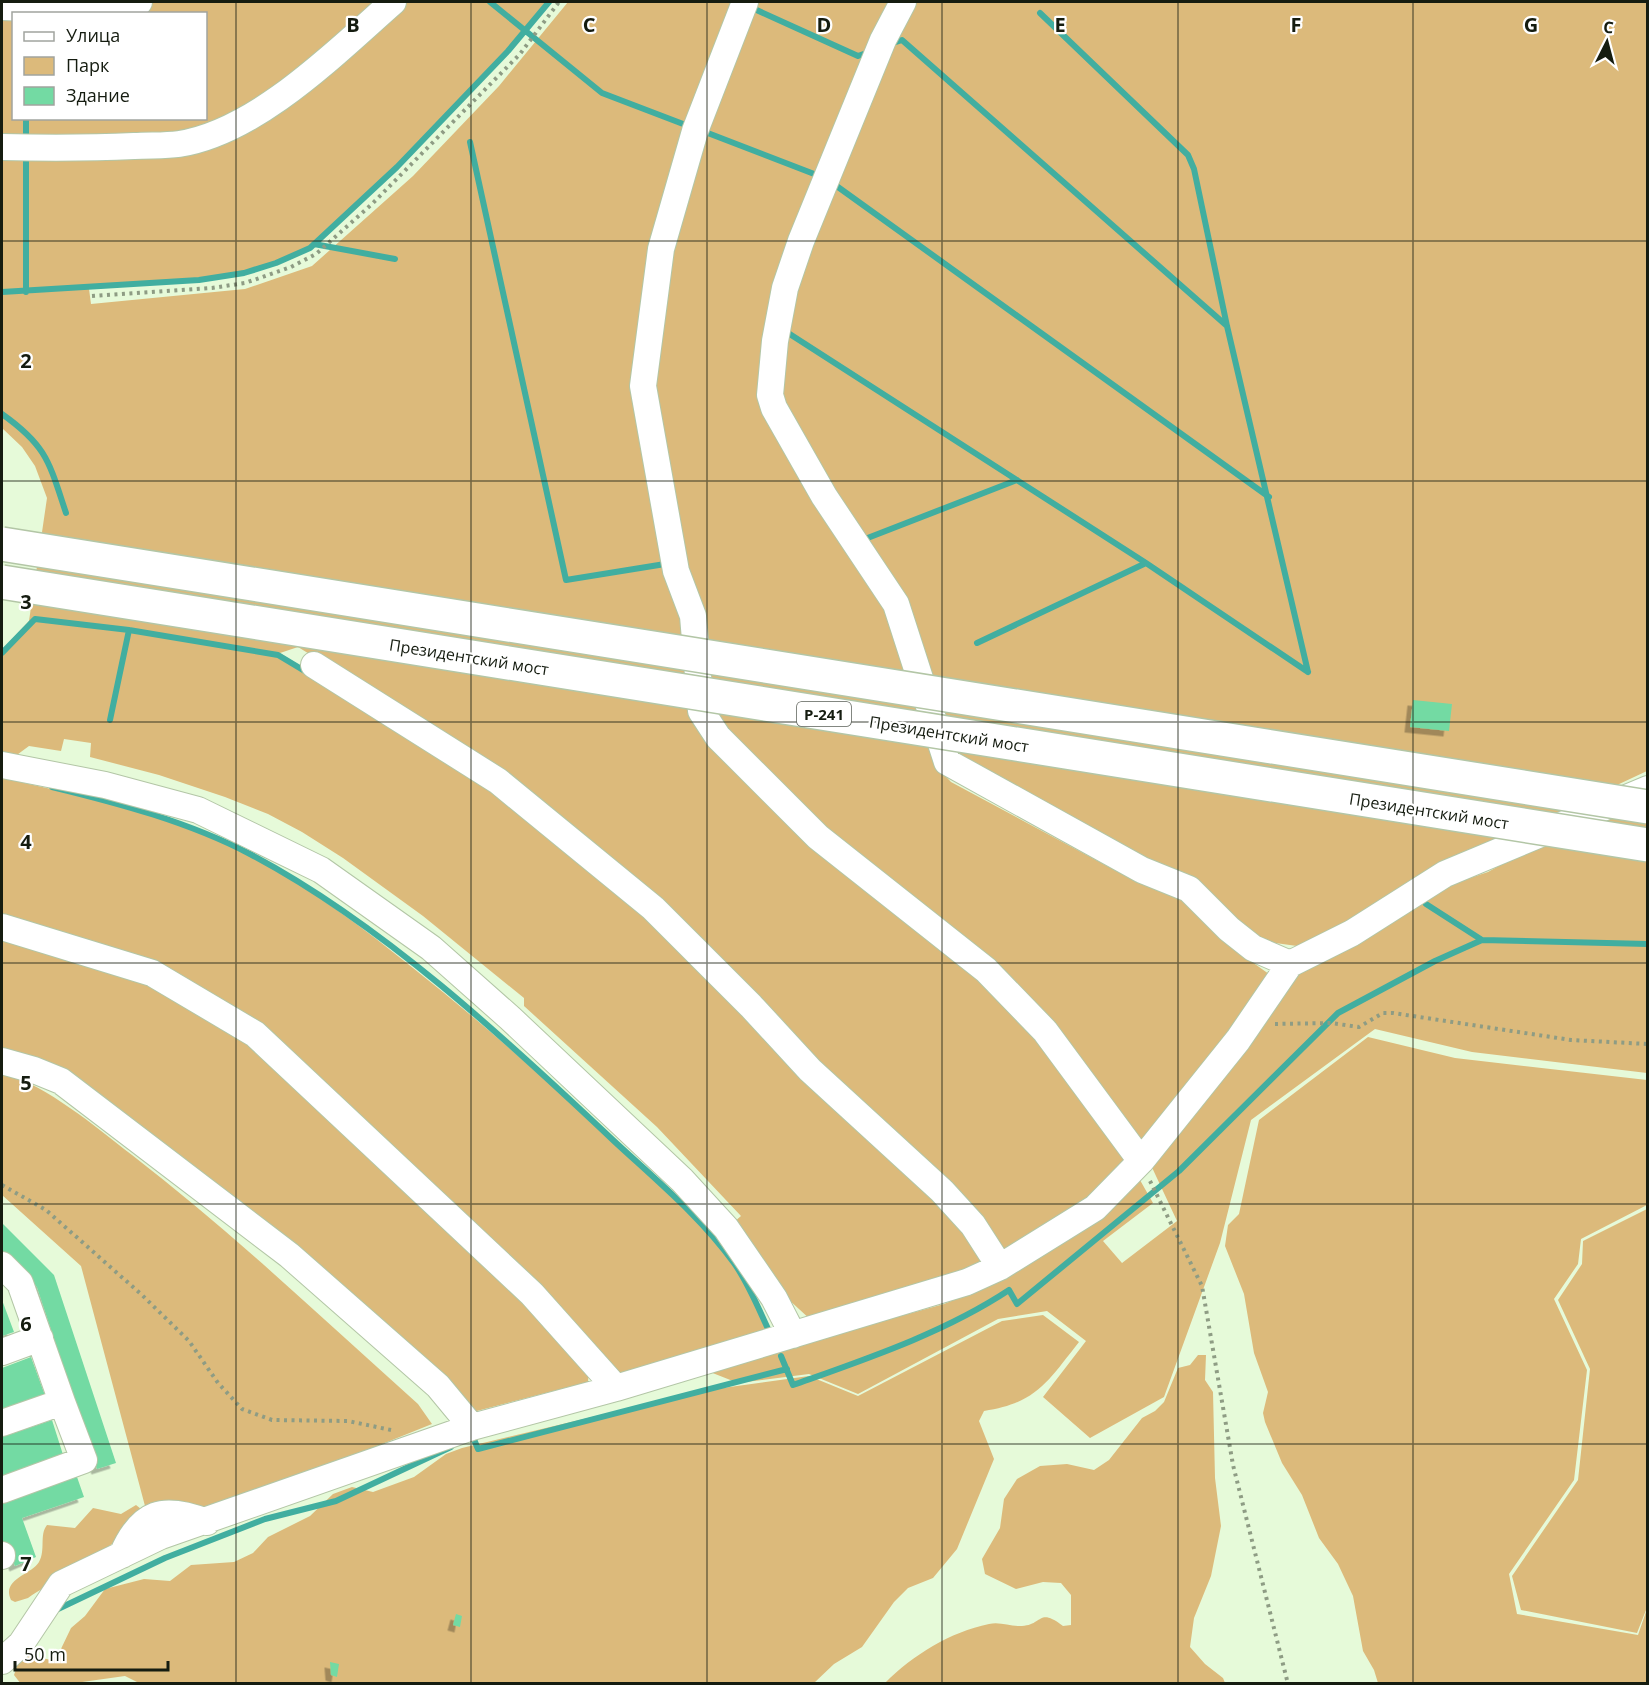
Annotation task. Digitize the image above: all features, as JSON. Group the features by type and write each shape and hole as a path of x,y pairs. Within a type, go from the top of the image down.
{"highway":[{"name":"Р-241","path":"2,544 1647,807"},
{"name":"Президентский мост","path":"2,582 1647,846"}],"lane":[{"path":"2,6 28,8 140,2"},
{"path":"2,147 78,148 180,144 221,131 273,102 326,62 393,2"},
{"path":"745,2 695,131 661,249 643,386 676,572 693,616 701,711 718,737 818,837 986,970 1045,1031 1141,1161"},
{"path":"903,2 862,90 801,241 785,288 770,380 774,408 824,496 896,604 947,762 1142,870 1189,889 1229,929 1253,948 1290,964"},
{"path":"314,665 498,781 653,908 810,1070 942,1191 973,1225 1000,1267"},
{"path":"2,765 105,785 198,810 321,870 422,941 510,1018 682,1179 726,1228 774,1298 792,1335"},
{"path":"2,1661 21,1644 61,1584 161,1536 207,1522 472,1427 616,1388 967,1282 1000,1267 1095,1208 1141,1161 1247,1027 1290,964 1352,933 1445,874 1647,789"},
{"path":"2,927 152,973 255,1034 532,1294 616,1388"},
{"path":"2,1061 61,1081 289,1255 438,1386 472,1427"},
{"path":"2,1490 84,1460 21,1283 6,1274"},
{"path":"2,1352 40,1338"},
{"path":"2,1423 62,1402"}],"path":[{"path":"92,296 212,288 245,283 291,267 315,254 372,204 520,54 559,2"},
{"path":"1247,1027 1303,1022 1359,1027 1383,1013 1393,1013 1571,1040 1647,1044"},
{"path":"1141,1161 1202,1286 1233,1465 1288,1683"},
{"path":"2,1185 46,1209 142,1295 189,1341 218,1383 242,1409 272,1420 348,1421 374,1425 429,1442"}],"green space":[{"path":"2,2 551,2 509,53 398,167 310,249 277,265 244,275 200,281 89,289 91,304 245,289 312,266 413,176 499,86 568,2 737,2 690,126 655,248 637,386 638,405 669,579 684,627 686,694 689,709 700,730 744,779 816,849 980,979 1028,1027 1078,1090 1082,1087 1127,1149 1123,1153 1127,1160 1090,1200 1013,1252 1000,1250 962,1203 826,1076 711,955 635,883 500,771 298,647 280,653 492,785 587,861 674,940 810,1082 952,1212 984,1254 981,1270 812,1321 787,1298 734,1222 741,1216 657,1127 524,1006 524,998 423,916 343,858 268,814 159,775 90,757 91,743 64,739 61,751 29,746 10,760 2,759 2,650 29,621 47,498 35,466 22,447 2,428"},
{"path":"757,2 892,2 788,249 768,420 781,447 890,619 934,764 951,782 1135,881 1181,899 1220,939 1273,977 1140,1146 1092,1078 827,834 735,743 711,706 653,388 675,234 691,180"},
{"path":"915,2 1647,2 1647,771 1431,872 1325,937 1297,946 1268,942 1242,925 1200,881 1162,868 954,753 906,602 800,437 777,383 794,288 899,31"},
{"path":"2,778 128,809 220,841 292,880 354,922 513,1051 689,1213 705,1229 738,1271 769,1332 618,1375 267,1035 2,923"},
{"path":"1647,782 1647,1073 1472,1052 1375,1029 1251,1120 1220,1243 1164,1397 1090,1438 1043,1397 1086,1341 1047,1311 998,1319 858,1394 809,1374 738,1383 705,1370 944,1304 1001,1280 1136,1173 1153,1203 1103,1241 1122,1263 1177,1221 1149,1161 1292,974 1443,887 1488,872"},
{"path":"2,940 138,978 213,1020 257,1050 548,1323 589,1369 588,1382 473,1412 453,1391 2,1052"},
{"path":"1368,1037 1455,1058 1647,1080 1647,1205 1581,1239 1578,1264 1554,1299 1587,1370 1574,1480 1509,1574 1517,1614 1638,1635 1647,1609 1647,1683 1378,1683 1374,1670 1363,1651 1353,1596 1338,1564 1319,1538 1302,1495 1282,1463 1265,1422 1263,1413 1268,1392 1254,1353 1244,1294 1225,1246 1228,1225 1239,1214 1259,1120"},
{"path":"2,1072 54,1097 102,1131 169,1184 277,1277 418,1404 432,1424 153,1536 81,1266 2,1195"},
{"path":"1647,1209 1648,1605 1637,1633 1521,1610 1512,1576 1578,1480 1590,1369 1558,1300 1582,1264 1583,1241"},
{"path":"1043,1315 1079,1342 1049,1379 1029,1396 1002,1407 984,1411 979,1421 994,1459 957,1549 933,1578 908,1588 894,1602 862,1647 834,1664 814,1683 141,1684 125,1676 75,1683 21,1684 14,1675 17,1666 29,1655 51,1660 59,1653 71,1628 85,1616 105,1589 144,1579 170,1581 191,1565 234,1562 253,1553 268,1537 310,1516 333,1494 352,1487 373,1492 414,1477 446,1454 462,1448 701,1391 809,1376 858,1396 1002,1321"},
{"path":"1198,1355 1206,1355 1205,1380 1213,1392 1215,1478 1221,1526 1211,1576 1194,1618 1190,1647 1205,1664 1223,1678 1225,1683 885,1683 920,1654 946,1639 974,1628 993,1623 1014,1626 1029,1625 1045,1617 1063,1626 1071,1625 1071,1595 1061,1583 1043,1582 1016,1589 985,1574 982,1559 1000,1528 1004,1499 1017,1479 1040,1466 1067,1464 1094,1470 1109,1460 1142,1418 1155,1411 1164,1402 1178,1368 1190,1365"},
{"path":"136,1505 141,1509 137,1520 111,1545 28,1598 15,1602 11,1600 9,1593 13,1582 39,1562 43,1533 47,1525 75,1528 93,1508 121,1514"}],"building":[{"path":"1413,700 1452,704 1449,731 1410,727"},
{"path":"2,1223 54,1275 116,1463 97,1469 37,1287 2,1253"},
{"path":"2,1300 14,1332 2,1336"},
{"path":"31,1357 46,1398 2,1414 2,1368"},
{"path":"52,1420 65,1461 2,1482 2,1437"},
{"path":"77,1477 84,1497 22,1518 36,1557 15,1566 7,1544 2,1546 2,1503"},
{"path":"456,1614 462,1616 460,1627 453,1625"},
{"path":"330,1662 339,1664 337,1677 331,1675"}],"waterway":[{"path":"490,2 602,93 691,127"},
{"path":"2,292 199,280 244,273 276,263 310,248 397,167 508,51 549,2"},
{"path":"750,7 858,56 869,52"},
{"path":"1040,13 1188,155 1194,169 1227,326 1308,672"},
{"path":"890,44 902,40 1227,326"},
{"path":"26,120 26,142"},
{"path":"700,130 822,177"},
{"path":"470,142 566,580 665,564 666,566"},
{"path":"26,152 26,292"},
{"path":"831,182 1269,497"},
{"path":"314,244 395,259"},
{"path":"785,331 1146,563 1308,672"},
{"path":"2,414 38,446 50,468 66,513"},
{"path":"865,539 1017,480"},
{"path":"977,643 1146,563"},
{"path":"2,653 35,619 129,630 278,655 308,673"},
{"path":"110,720 129,630"},
{"path":"52,787 153,814 227,843 299,882 394,948 441,985 530,1063 692,1214 721,1246 739,1271 770,1333"},
{"path":"1426,904 1482,940"},
{"path":"781,1356 793,1385 931,1332 1009,1290 1017,1304 1179,1171 1338,1013 1435,961 1482,940 1648,944"},
{"path":"471,1438 473,1437 478,1449 787,1369"},
{"path":"58,1609 165,1558 265,1519 336,1501 451,1447"}]}
